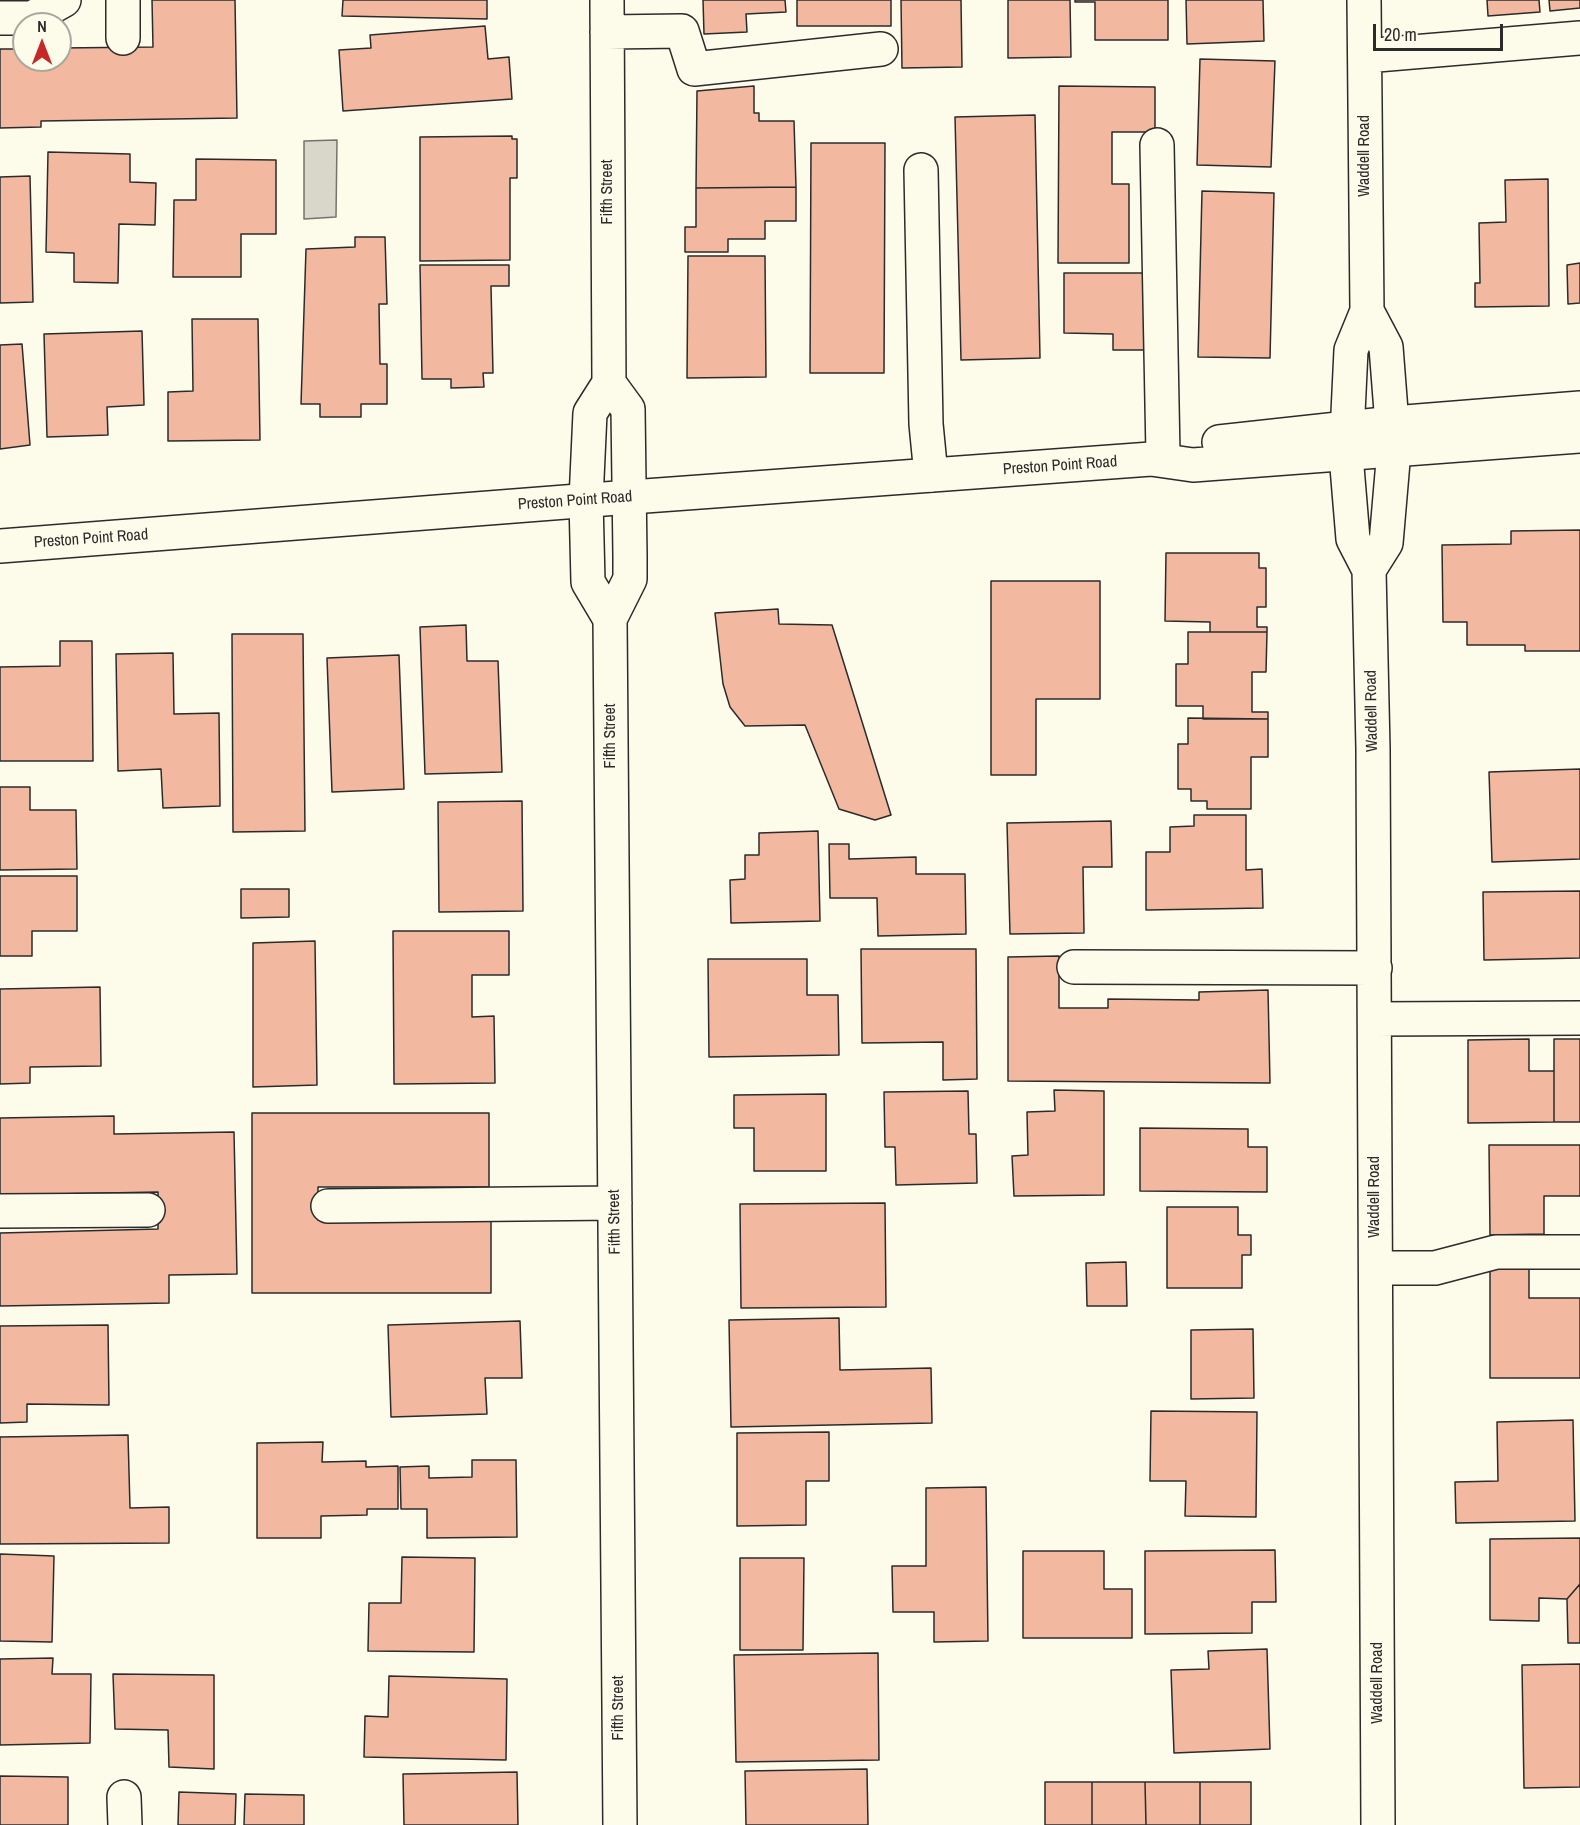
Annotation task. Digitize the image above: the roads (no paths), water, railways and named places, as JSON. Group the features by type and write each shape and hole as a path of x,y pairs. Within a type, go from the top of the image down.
{"street":[{"path":"0,18 32,18 64,0"},
{"path":"123,0 123,38"},
{"name":"Fifth Street","path":"606,0 609,383 628,409 630,579 610,619 620,1825"},
{"name":"Waddell Road","path":"1364,0 1367,311 1351,350 1347,441 1353,539 1369,570 1375,968 1378,1825"},
{"path":"607,32 682,31 694,69 882,49"},
{"path":"1365,56 1580,38"},
{"path":"1157,457 1158,145"},
{"path":"921,170 926,424 931,475"},
{"name":"Waddell Road","path":"1367,311 1386,347 1394,437 1386,543 1369,570"},
{"path":"609,383 590,413 586,500 588,582 610,619"},
{"name":"Preston Point Road","path":"0,546 1157,457 1193,465 1580,408"},
{"name":"Preston Point Road","path":"1394,437 1580,436"},
{"path":"1074,967 1375,968"},
{"path":"1375,1019 1580,1018"},
{"path":"328,1206 615,1203"},
{"path":"0,1211 148,1210"},
{"path":"1376,1268 1435,1268 1496,1252 1580,1252"}]}
